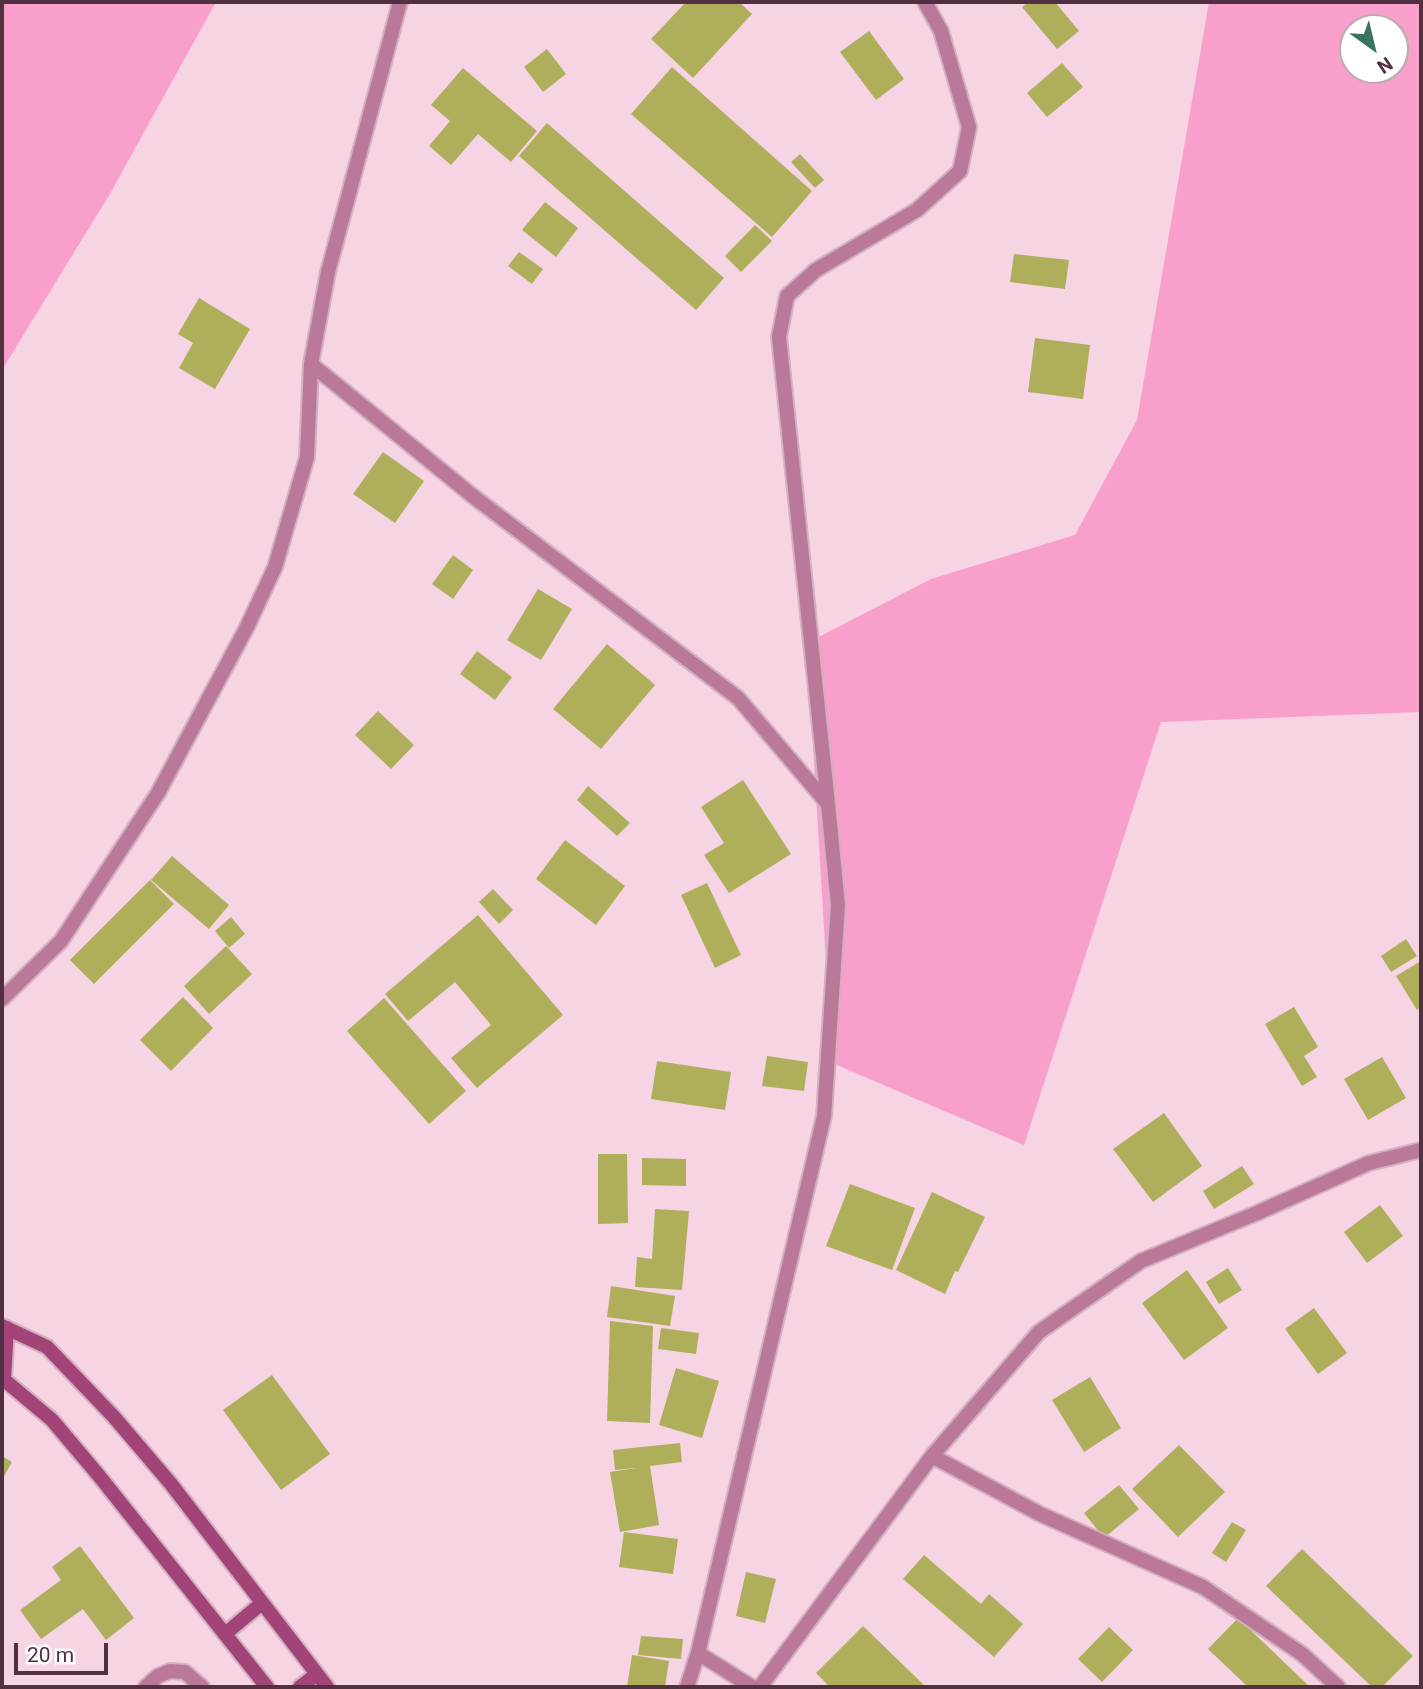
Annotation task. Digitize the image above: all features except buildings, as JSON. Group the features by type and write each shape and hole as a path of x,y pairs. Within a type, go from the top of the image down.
{"main road":[{"path":"267,1687 52,1420 3,1379 4,1327 47,1348 114,1417 171,1484 327,1687"},
{"path":"225,1634 262,1603"},
{"path":"300,1687 317,1674"}],"street":[{"path":"2,999 61,941 158,793 247,627 275,568 307,457 311,364 328,272 400,2"},
{"path":"687,1687 698,1653 824,1116 838,905 779,337 787,296 816,270 917,210 960,171 970,127 942,31 925,2"},
{"path":"311,364 474,497 738,698 828,804"},
{"path":"760,1687 932,1456 1039,1332 1141,1261 1368,1163 1421,1150"},
{"path":"932,1456 1040,1514 1203,1587 1302,1654 1338,1687"},
{"path":"698,1653 752,1687"},
{"path":"146,1687 158,1676 170,1671 185,1672 202,1687"}],"shaded area":[{"path":"2,2 216,2 111,192 2,370"},
{"path":"1209,2 1421,2 1421,712 1161,722 1024,1145 832,1063 807,643 931,579 1075,535 1137,420"}]}
